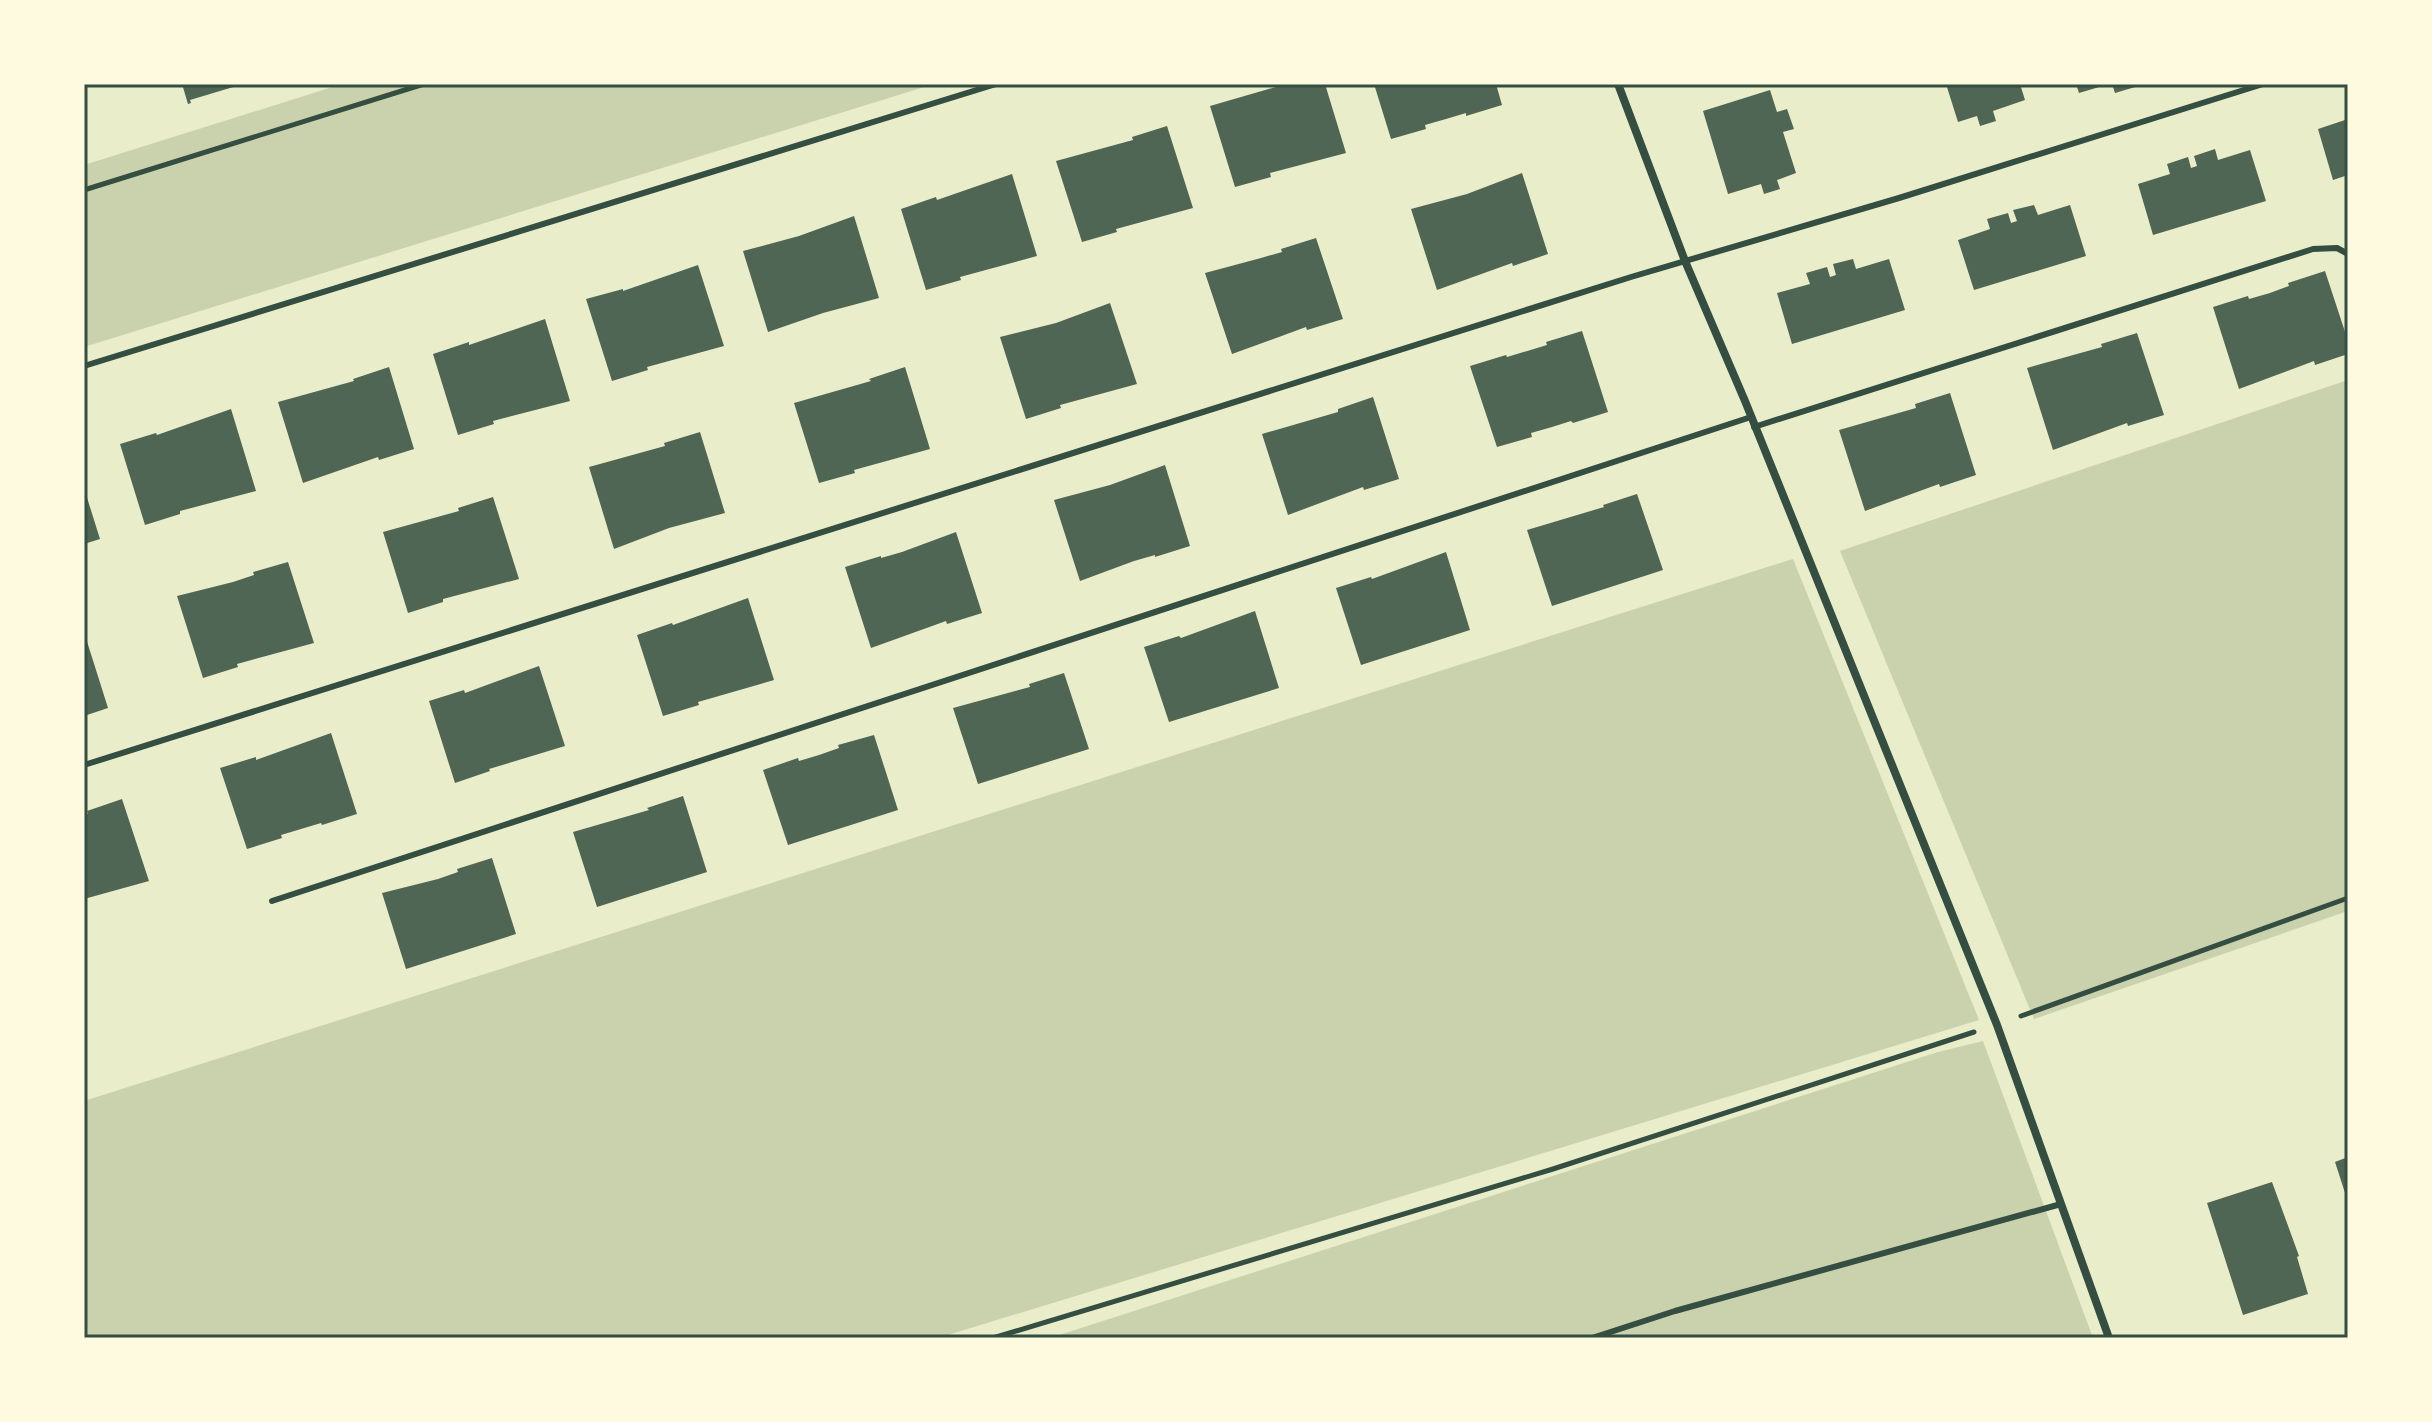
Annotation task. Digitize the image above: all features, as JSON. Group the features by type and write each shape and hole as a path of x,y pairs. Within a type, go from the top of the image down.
{"street":[{"path":"1618,84 1685,261 1997,1025 2109,1338"}],"lane":[{"path":"84,366 996,84"},
{"path":"84,765 1685,261 1899,198 2263,84"},
{"path":"1754,427 2313,249 2337,248 2348,254"},
{"path":"272,901 1751,417"},
{"path":"1592,1338 1675,1311 2061,1204"}],"path":[{"path":"84,190 424,84"},
{"path":"993,1338 1553,1169 1997,1025 2348,898"}],"green space":[{"path":"342,84 934,84 84,347 84,165"},
{"path":"2348,380 2348,911 2034,1019 1840,551"},
{"path":"1793,559 1979,1020 938,1338 84,1338 84,1101"},
{"path":"1983,1041 2093,1338 1050,1338 1938,1052"}],"building":[{"path":"182,84 243,84 244,87 240,85 190,100 188,104"},
{"path":"1286,84 1325,84 1346,153 1270,173 1271,177 1235,187 1210,106"},
{"path":"1374,84 1496,84 1502,105 1425,125 1426,129 1391,139"},
{"path":"1946,84 2020,84 2025,100 1993,111 1996,121 1980,126 1977,116 1958,122"},
{"path":"2076,84 2106,84 2106,85 2079,93"},
{"path":"2112,84 2142,84 2142,85 2115,93"},
{"path":"1770,90 1777,112 1787,109 1794,129 1783,132 1796,173 1777,180 1780,189 1764,194 1761,184 1728,194 1703,111"},
{"path":"2348,119 2348,175 2333,180 2318,129"},
{"path":"1167,126 1193,208 1116,229 1117,232 1082,242 1056,161 1133,140 1132,137"},
{"path":"2215,149 2218,160 2250,150 2266,201 2153,235 2138,184 2170,174 2167,164 2188,157 2191,168 2197,166 2194,156"},
{"path":"1522,173 1548,254 1513,266 1512,263 1437,290 1411,209 1467,194"},
{"path":"1012,174 1037,256 960,277 961,280 926,290 901,209"},
{"path":"2034,205 2038,215 2070,205 2086,256 1974,290 1958,240 1990,229 1987,219 2008,213 2011,223 2017,221 2013,210"},
{"path":"854,216 879,298 768,332 743,251 799,236"},
{"path":"1316,238 1343,319 1307,330 1306,327 1232,354 1205,273 1282,252 1281,249"},
{"path":"1853,259 1856,269 1889,259 1905,310 1792,344 1777,293 1810,284 1806,273 1827,267 1830,277 1836,275 1833,264"},
{"path":"698,265 724,346 647,367 648,370 612,381 586,299 623,291"},
{"path":"2325,271 2348,341 2348,354 2315,365 2314,361 2239,389 2213,307 2270,293 2289,286 2288,283"},
{"path":"1110,303 1137,384 1060,405 1061,408 1026,419 1000,337 1056,323"},
{"path":"545,319 570,401 493,421 494,424 458,435 433,354"},
{"path":"1582,331 1608,412 1531,433 1532,437 1497,447 1470,366 1547,345 1546,342"},
{"path":"2137,333 2164,415 2128,426 2127,423 2053,450 2027,368 2102,347 2101,344"},
{"path":"389,367 414,449 379,460 378,457 303,483 278,402 354,381"},
{"path":"905,367 930,449 819,483 794,403 871,381 869,379"},
{"path":"1950,393 1976,475 1940,487 1939,484 1865,511 1839,430 1916,408 1915,404"},
{"path":"1373,397 1399,479 1364,490 1363,487 1288,515 1262,434 1338,412 1338,409"},
{"path":"231,409 256,491 180,511 180,514 145,525 120,444 157,435"},
{"path":"700,432 725,513 669,528 614,549 589,467 665,446 664,443"},
{"path":"1165,465 1190,546 1134,561 1080,581 1054,500 1110,485"},
{"path":"84,488 100,539 84,544"},
{"path":"1637,494 1663,570 1552,606 1527,530"},
{"path":"493,497 519,579 443,599 443,602 408,613 383,532 459,511 458,508"},
{"path":"956,532 982,613 947,624 946,621 871,648 845,567 902,552"},
{"path":"1446,552 1470,630 1361,665 1336,588 1372,579"},
{"path":"288,562 314,643 237,664 238,667 203,678 177,596 233,582 254,575 253,572"},
{"path":"748,598 774,680 698,702 699,705 663,716 637,635"},
{"path":"1255,611 1279,688 1169,722 1144,647 1179,636 1181,638"},
{"path":"84,632 108,708 84,716"},
{"path":"539,666 565,746 489,769 455,783 429,701 464,690 465,693"},
{"path":"1064,673 1089,749 978,784 953,708 1030,687 1029,684"},
{"path":"331,733 357,814 281,835 282,838 247,849 220,768 256,757 256,760"},
{"path":"874,735 898,810 788,845 763,770 798,758 799,761 819,755 839,748 838,745"},
{"path":"683,796 707,872 597,907 573,832 649,810 647,808"},
{"path":"122,799 149,881 84,899 84,815 88,814 87,811"},
{"path":"492,858 516,934 406,969 382,893 438,879 458,872 457,869"},
{"path":"2348,1157 2348,1199 2347,1199 2335,1162"},
{"path":"2272,1182 2299,1256 2308,1294 2243,1315 2207,1203"}]}
